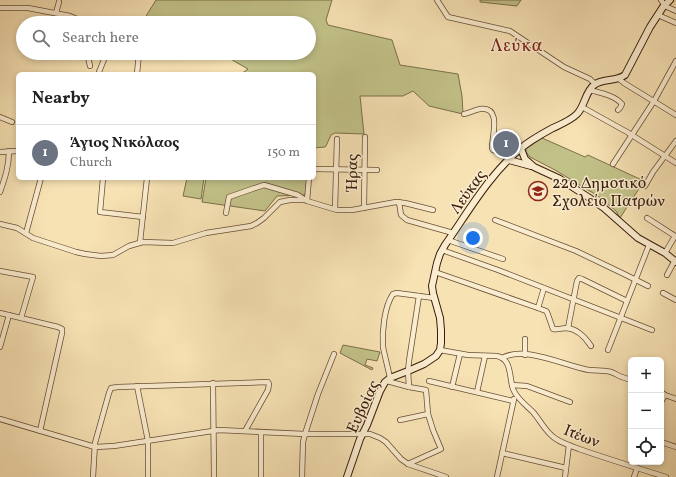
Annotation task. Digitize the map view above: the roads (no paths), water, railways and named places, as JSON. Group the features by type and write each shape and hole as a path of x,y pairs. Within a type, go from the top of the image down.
{"main road":[{"path":"582,108 590,90 595,84 619,79 627,74 643,40 658,15 663,2 670,0"},
{"name":"Λεύκας","path":"440,350 442,343 440,318 432,286 442,250 488,184 510,158 535,138 577,115 582,108"},
{"path":"521,149 524,159 534,167"},
{"path":"510,158 560,179 604,208 633,234 649,245 665,253 675,261"},
{"name":"Ευβοίας","path":"347,477 362,434 380,390 388,379 430,360 436,356 440,350"}],"street":[{"path":"436,0 448,17 510,30 564,67 590,79 595,84"},
{"path":"56,13 59,2"},
{"path":"663,2 676,10"},
{"path":"0,8 28,8 70,16"},
{"path":"658,15 676,23"},
{"path":"89,60 90,66"},
{"path":"99,72 103,60"},
{"path":"137,72 138,60"},
{"path":"613,164 654,101 676,62"},
{"path":"619,79 676,115"},
{"path":"590,90 620,101 622,104 618,110"},
{"path":"582,108 632,135 676,163"},
{"path":"464,114 469,114 480,109 491,112 494,120 492,148 493,150 510,158"},
{"path":"0,117 12,122"},
{"name":"Ήρας","path":"364,208 365,137"},
{"path":"335,209 337,139"},
{"path":"644,186 676,141"},
{"path":"0,192 8,165 9,151"},
{"path":"0,152 16,151"},
{"path":"316,169 377,170"},
{"path":"26,233 40,180"},
{"path":"103,180 100,212 143,217"},
{"path":"140,242 147,180"},
{"path":"307,200 309,180"},
{"path":"226,213 229,198 264,185 298,195 307,200 335,209 346,210 399,202 433,210"},
{"path":"0,224 17,228 33,238 76,252 101,256 113,255 140,242 173,243 200,234 249,226 260,221 281,201 307,200"},
{"path":"399,202 401,215 407,220 453,233"},
{"path":"647,218 675,236 665,253"},
{"path":"495,220 576,251 648,286"},
{"path":"448,240 503,258"},
{"path":"608,350 649,245"},
{"path":"442,250 652,330"},
{"path":"667,275 675,261"},
{"path":"0,271 33,277 21,318"},
{"path":"435,272 546,311 553,329 568,328 576,331 582,334 591,346"},
{"path":"568,328 578,278 627,302"},
{"path":"538,308 544,288"},
{"path":"408,464 441,449 428,414 426,390 409,387 388,379 383,335 387,309 390,298 393,294 397,293 434,298"},
{"path":"663,293 676,300"},
{"path":"409,387 408,371 419,296"},
{"path":"0,313 62,329 40,431"},
{"path":"0,347 9,315"},
{"path":"525,339 525,355"},
{"path":"440,350 460,354 497,356 502,358 508,355 525,355 547,358 590,370 611,372 628,379"},
{"path":"302,477 303,442 305,434 318,394 334,354"},
{"path":"452,387 460,354"},
{"path":"477,392 485,356"},
{"name":"Ιτέων","path":"502,358 508,365 516,396 534,413 554,438 569,445 664,477"},
{"path":"93,477 98,430 110,389 136,386 264,381 269,383 268,390 245,431"},
{"path":"429,381 513,400"},
{"path":"213,383 214,477"},
{"name":"Ιτέων","path":"512,385 527,386 570,402"},
{"path":"136,386 148,440 148,477"},
{"path":"664,394 676,399"},
{"path":"497,477 513,400 516,396"},
{"path":"400,420 428,414"},
{"path":"0,419 95,447 114,446 214,430 305,434 370,434 386,442 401,459 408,464 446,477"},
{"path":"261,432 261,477"},
{"path":"664,443 676,447"},
{"path":"566,477 569,445"},
{"path":"502,453 566,468"},
{"path":"634,477 637,468"}],"place":[{"name":"Άγιος Νικόλαος","path":"506,144"},
{"name":"22ο Δημοτικό Σχολείο Πατρών","path":"538,191"}],"district":[{"name":"Λεύκα","path":"517,45"}]}
